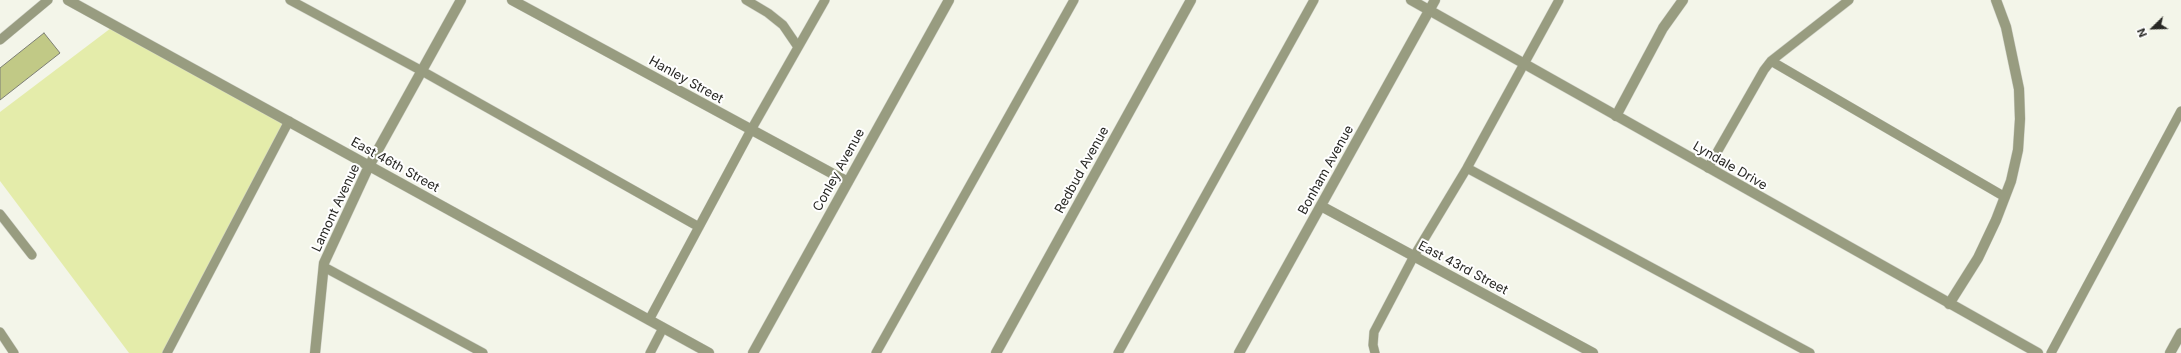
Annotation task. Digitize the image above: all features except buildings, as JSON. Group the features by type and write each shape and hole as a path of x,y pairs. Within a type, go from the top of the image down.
{"street":[{"name":"East 46th Street","path":"68,0 709,353"},
{"name":"Lamont Avenue","path":"314,353 324,267 369,166 461,0"},
{"name":"Hanley Street","path":"512,0 848,182"},
{"name":"Conley Avenue","path":"753,353 949,0"},
{"name":"Redbud Avenue","path":"996,353 1190,0"},
{"name":"Lyndale Drive","path":"1411,0 2038,353"},
{"name":"Bonham Avenue","path":"1239,353 1435,0"},
{"path":"1616,116 1663,28 1683,0"},
{"path":"1949,304 1978,258 1996,220 2011,181 2018,150 2020,104 2015,61 2006,27 1996,0"},
{"name":"East 43rd Street","path":"1321,206 1593,353"},
{"path":"2170,353 2181,333"}],"lane":[{"path":"0,40 48,0"},
{"path":"290,0 422,71 699,227"},
{"path":"746,0 768,13 783,25 798,47"},
{"path":"649,320 752,130 825,0"},
{"path":"876,353 1074,0"},
{"path":"1118,353 1314,0"},
{"path":"1375,353 1373,345 1374,332 1414,256 1467,168 1559,0"},
{"path":"1708,168 1764,70 1850,0"},
{"path":"1772,62 2005,197"},
{"path":"2051,353 2181,111"},
{"path":"167,353 289,121"},
{"path":"1467,168 1810,353"},
{"path":"0,214 32,256"},
{"path":"324,267 483,353"},
{"path":"650,353 663,328"},
{"path":"0,332 14,353"}],"green space":[{"path":"115,25 288,121 166,353 129,353 0,181 0,112"}]}
